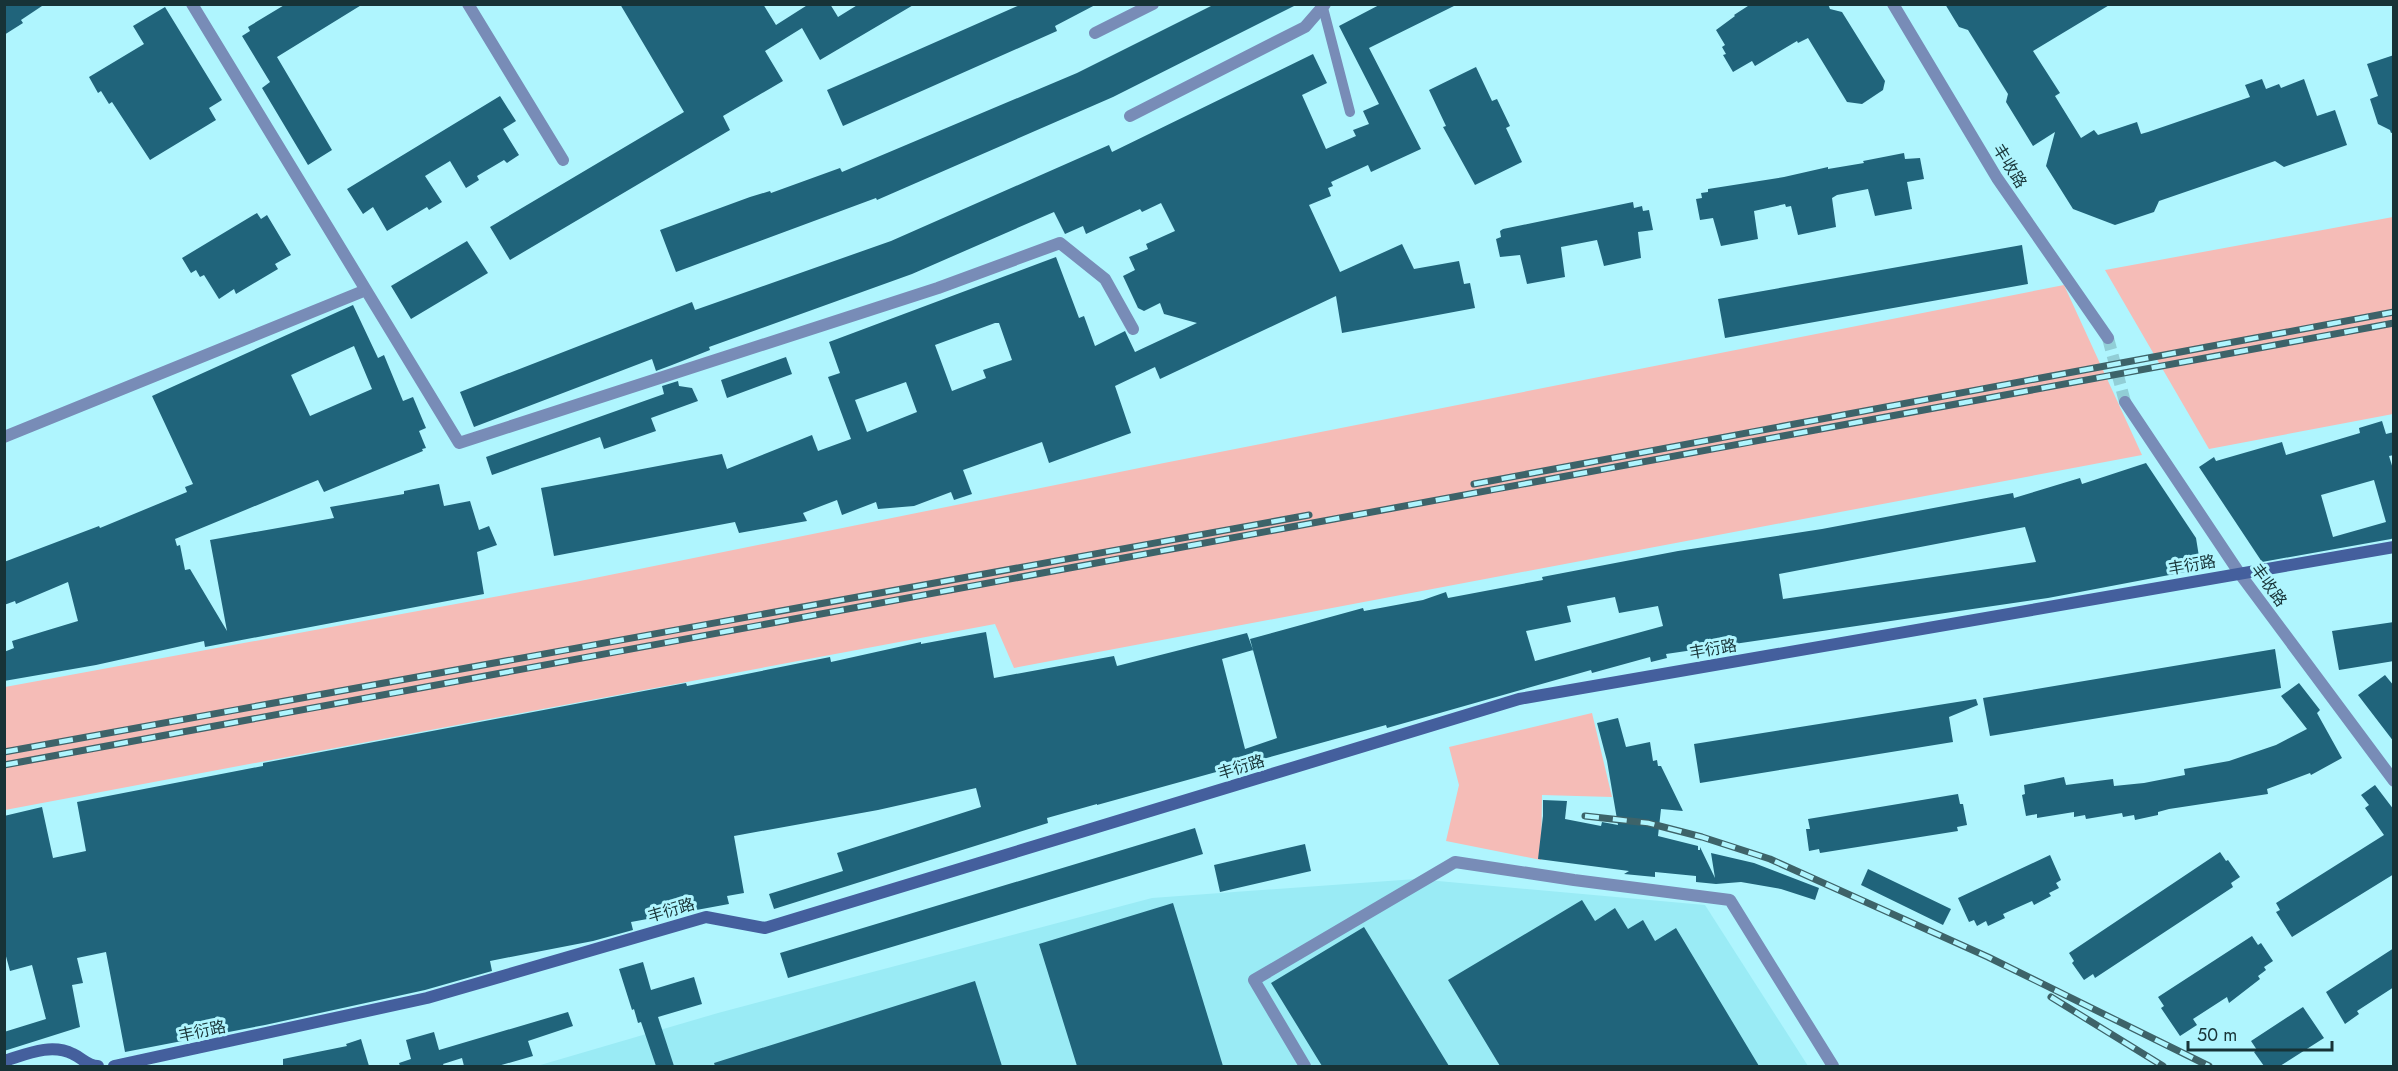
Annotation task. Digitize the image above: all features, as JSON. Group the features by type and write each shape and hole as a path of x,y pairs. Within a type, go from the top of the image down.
{"street":[{"path":"192,4 459,443 938,288 1059,243 1105,279 1133,329"},
{"path":"468,4 563,160"},
{"path":"1095,33 1153,4"},
{"name":"丰收路","path":"1893,4 1997,178 2108,338"},
{"path":"1130,116 1305,27 1323,5"},
{"path":"4,437 366,290"},
{"name":"丰收路","path":"2125,402 2240,574 2394,781"},
{"name":"丰衍路","path":"114,1066 427,998 706,917 765,928 1519,699 2394,547"},
{"path":"1305,1066 1254,980 1455,862 1730,900 1833,1066"},
{"path":"4,1061 36,1051 59,1049 74,1054 93,1066 98,1066"}],"lane":[{"path":"1323,5 1350,112"}],"shaded area":[{"path":"2393,217 2393,414 2209,449 2105,270"},
{"path":"2064,285 2142,455 1014,668 995,624 5,810 5,687 575,582"},
{"path":"1592,713 1612,797 1542,795 1541,860 1446,841 1459,785 1449,747"},
{"path":"1416,879 1705,905 1808,1066 537,1066 718,1013 1152,898"}],"building":[{"path":"4,4 45,4 21,20 23,23 4,35"},
{"path":"286,4 363,4 277,57 332,150 308,165 262,88 270,82 242,36 250,31 248,27"},
{"path":"620,4 763,4 776,25 809,4 830,4 838,17 859,4 915,4 820,60 802,28 765,51 783,81 723,116 730,130 510,260 490,227 684,112"},
{"path":"1022,4 1097,4 1055,26 1057,31 843,126 827,90"},
{"path":"1215,4 1298,4 1113,97 877,200 876,198 676,272 660,230 750,197 770,191 771,193 840,168 842,172 1077,73"},
{"path":"1381,4 1458,4 1369,48 1421,149 1371,172 1368,165 1331,182 1333,186 1328,188 1331,196 1309,205 1340,272 1402,244 1414,269 1459,261 1464,284 1470,283 1475,308 1342,333 1336,296 1160,379 1155,367 1115,386 1131,433 1049,463 1042,442 963,470 972,494 954,500 951,492 914,506 878,509 876,502 842,515 837,500 803,513 807,521 739,533 735,522 554,556 541,488 722,454 727,469 812,435 818,451 851,439 828,377 840,373 829,342 1056,257 1079,318 1084,316 1095,346 1125,331 1135,352 1197,323 1164,314 1160,303 1144,311 1138,308 1123,276 1135,270 1129,257 1148,249 1146,244 1175,231 1161,203 1142,212 1140,209 1086,234 1083,226 1065,234 1054,212 912,274 709,347 710,350 656,371 652,359 474,427 460,392 692,302 695,310 891,241 1109,145 1112,152 1313,54 1327,83 1302,95 1326,149 1356,136 1353,130 1369,124 1363,111 1379,104 1339,26","holes":["999,323 1012,360 983,370 986,378 952,391 935,345","906,382 917,412 867,432 855,400"]},
{"path":"1751,4 1828,4 1830,9 1842,12 1885,81 1883,90 1862,104 1847,102 1808,38 1798,43 1797,41 1755,66 1752,61 1733,72 1723,55 1726,54 1722,47 1725,45 1716,30"},
{"path":"1945,4 2111,4 2033,51 2060,93 2055,96 2081,138 2094,130 2098,135 2137,122 2141,134 2250,97 2245,85 2262,79 2266,89 2279,84 2281,88 2304,79 2317,116 2335,110 2347,145 2284,167 2275,161 2159,201 2154,212 2115,225 2073,209 2046,166 2055,132 2033,146 2006,102 2008,94 1968,30 1959,27"},
{"path":"165,7 222,100 209,108 216,120 150,160 112,102 109,104 101,91 98,93 89,77 144,44 133,26"},
{"path":"2394,55 2394,132 2391,133 2390,130 2378,124 2370,99 2378,96 2367,64"},
{"path":"1476,67 1492,101 1497,99 1510,126 1506,128 1522,162 1475,185 1443,127 1446,126 1429,90"},
{"path":"500,96 516,121 503,129 519,155 507,163 504,160 477,176 479,180 466,188 450,161 425,176 442,202 429,210 427,207 387,231 373,207 363,214 347,189"},
{"path":"1904,153 1905,159 1920,158 1924,179 1907,182 1912,209 1875,216 1868,189 1837,195 1832,198 1836,227 1798,235 1791,206 1786,207 1785,204 1754,211 1758,239 1721,246 1713,218 1700,220 1696,199 1702,198 1701,193 1708,192 1708,189 1784,177 1828,167 1828,169 1864,163 1863,161"},
{"path":"1633,202 1634,208 1642,206 1643,211 1649,210 1653,230 1638,232 1641,258 1604,266 1597,240 1561,247 1565,277 1527,284 1520,255 1500,257 1496,239 1501,237 1500,231 1503,229"},
{"path":"257,213 261,219 267,215 291,255 275,264 278,269 236,294 234,289 219,299 204,275 200,277 196,270 191,273 182,258"},
{"path":"467,241 488,273 411,319 391,286"},
{"path":"2022,245 2028,284 1725,338 1718,299"},
{"path":"353,305 378,358 384,355 403,401 413,397 426,428 419,431 426,448 324,492 318,480 175,539 177,546 180,545 185,570 190,569 227,631 210,540 334,518 330,507 404,494 404,491 439,484 444,506 470,501 479,530 489,526 497,545 477,552 484,594 205,647 204,641 96,665 4,681 4,652 14,648 12,641 78,621 68,582 16,604 15,601 4,605 4,562 99,526 100,528 187,492 185,487 193,484 152,396","holes":["354,346 372,389 310,416 291,375"]},
{"path":"786,357 792,374 727,398 721,380"},
{"path":"678,381 679,386 692,388 698,401 651,418 656,431 604,449 600,437 492,475 486,457 664,394 662,386"},
{"path":"2382,421 2386,434 2394,432 2394,455 2389,456 2394,472 2394,538 2262,562 2199,467 2214,457 2216,461 2282,442 2286,455 2360,433 2359,428","holes":["2374,480 2386,522 2333,537 2321,495"]},
{"path":"2146,463 2196,538 2201,569 2048,598 1666,654 1667,658 1651,662 1650,657 1592,673 1591,670 1387,728 1386,725 1047,818 1048,823 774,909 769,894 843,871 837,853 981,807 976,788 878,810 734,836 744,893 727,896 729,904 631,922 633,930 593,941 490,961 492,971 425,990 265,1025 125,1052 106,952 77,958 83,983 72,985 80,1027 4,1051 4,1032 46,1019 32,965 10,971 4,949 4,816 42,807 53,858 86,851 77,802 263,766 263,763 686,683 687,686 830,657 831,662 921,642 921,644 986,632 994,678 1114,656 1117,666 1247,633 1253,650 1250,639 1363,608 1364,611 1423,600 1446,592 1448,598 1678,551 1822,529 2013,493 2014,498 2080,478 2082,484","holes":["2025,527 2036,562 1783,599 1779,574","1615,597 1619,613 1658,606 1663,626 1535,661 1526,631 1571,622 1567,606","1253,650 1277,738 1245,749 1222,659"]},
{"path":"2394,622 2394,661 2339,670 2332,631"},
{"path":"2275,649 2281,688 1990,736 1983,698"},
{"path":"2385,675 2394,686 2394,742 2358,695"},
{"path":"2299,683 2320,710 2317,713 2342,758 2311,775 2310,773 2267,789 2268,794 2169,809 2158,812 2158,815 2135,820 2134,815 2123,817 2122,813 2086,819 2085,815 2074,817 2074,812 2037,818 2037,814 2026,816 2022,795 2025,794 2024,785 2064,777 2066,785 2113,779 2114,786 2144,783 2185,775 2184,769 2229,761 2276,745 2307,729 2281,696"},
{"path":"1976,699 1978,705 1949,717 1953,742 1700,783 1694,744"},
{"path":"1618,718 1626,747 1650,742 1653,761 1657,760 1658,766 1661,766 1683,811 1661,809 1658,836 1698,846 1698,850 1700,847 1715,878 1711,853 1754,863 1819,888 1815,900 1781,889 1741,882 1716,884 1696,882 1696,876 1655,872 1655,877 1624,874 1629,871 1538,859 1543,800 1567,801 1565,819 1601,826 1602,822 1618,825 1607,761 1597,723"},
{"path":"2375,785 2394,810 2394,874 2292,937 2276,912 2280,910 2276,903 2384,835 2365,808 2369,805 2361,795"},
{"path":"1958,794 1960,804 1963,804 1967,825 1957,827 1958,831 1820,853 1819,849 1809,851 1806,829 1810,829 1808,819"},
{"path":"1195,828 1203,854 788,978 780,953"},
{"path":"1305,844 1311,871 1220,892 1214,865"},
{"path":"2220,852 2240,877 2231,883 2233,887 2095,978 2093,974 2084,980 2072,963 2074,961 2069,953"},
{"path":"2050,855 2061,880 2056,883 2059,888 2049,893 2051,896 2034,905 2032,901 2003,914 2005,918 1988,926 1986,921 1977,926 1974,920 1969,922 1958,898"},
{"path":"1868,869 1951,909 1943,925 1861,885"},
{"path":"1582,900 1595,921 1615,908 1628,929 1643,920 1655,941 1676,928 1759,1066 1500,1066 1448,980"},
{"path":"1173,903 1223,1066 1077,1066 1039,944"},
{"path":"1364,927 1449,1066 1322,1066 1271,983"},
{"path":"2252,936 2258,945 2261,943 2273,961 2264,967 2266,970 2258,976 2260,979 2229,1003 2227,997 2193,1019 2197,1025 2180,1036 2161,1008 2164,1006 2158,997"},
{"path":"2394,948 2394,987 2357,1011 2359,1014 2345,1024 2326,992"},
{"path":"643,962 651,990 694,977 702,1004 658,1017 674,1066 656,1066 641,1022 638,1023 634,1009 632,1010 619,969"},
{"path":"975,981 1002,1066 715,1066 714,1063"},
{"path":"2303,1007 2324,1038 2280,1066 2264,1066 2254,1052 2257,1050 2251,1041"},
{"path":"568,1012 573,1026 528,1041 533,1056 498,1066 464,1066 462,1058 443,1064 444,1066 400,1066 399,1063 411,1059 406,1040 434,1032 439,1050"},
{"path":"361,1039 369,1066 283,1066 283,1059 347,1046 346,1044"}],"tunnel":[{"path":"2108,338 2125,402"}],"railway":[{"path":"1474,484 2394,312"},
{"path":"4,765 2394,323"},
{"path":"4,752 1309,515"},
{"path":"1585,816 1648,823 1702,837 1770,859 1988,957 2209,1066"},
{"path":"2051,997 2163,1066"}]}
